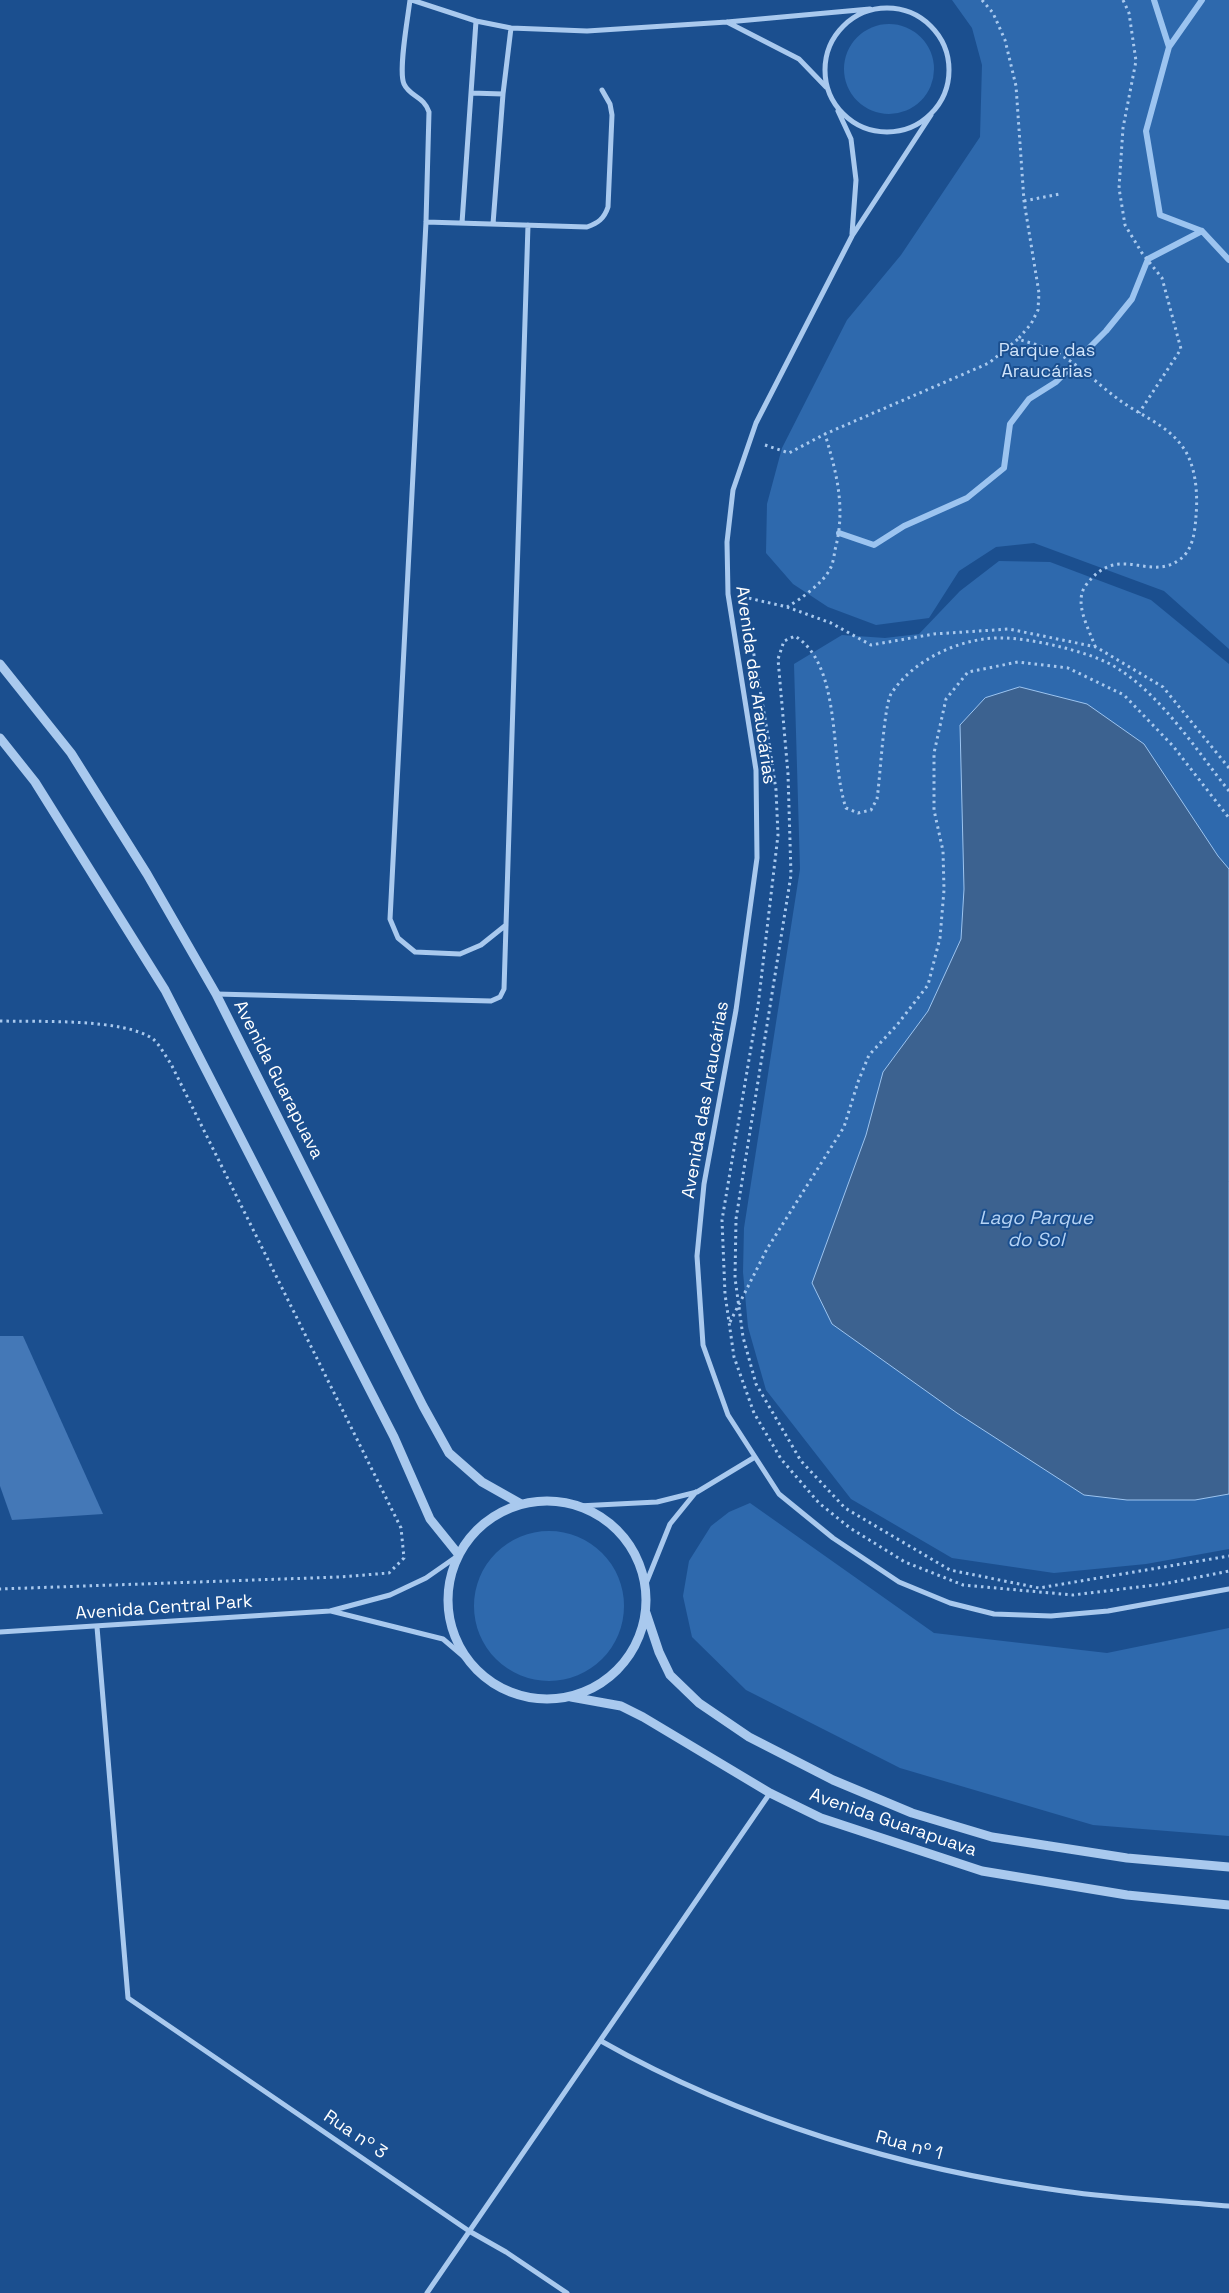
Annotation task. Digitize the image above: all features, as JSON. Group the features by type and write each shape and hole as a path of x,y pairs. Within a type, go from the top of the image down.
{"street":[{"name":"Avenida das Araucárias","path":"411,0 476,21 511,28 587,31 727,22 889,7 909,11 926,20 940,35 948,55 950,77 944,98 852,236 756,423 733,490 726,542 728,594 756,770 757,858 736,1010 704,1184 698,1256 703,1345 728,1415 779,1494 832,1538 899,1582 950,1603 994,1614 1051,1616 1108,1611 1229,1589"},
{"path":"411,0 402,76 406,88 423,100 429,112 426,222 390,919 398,938 415,952 460,954 481,944 506,925"},
{"name":"Avenida das Araucárias","path":"827,88 824,68 828,48 837,31 852,18 870,9"},
{"path":"462,223 476,21"},
{"name":"Avenida das Araucárias","path":"727,22 800,59 827,88 851,139 856,180 852,236"},
{"path":"493,224 503,94 511,28"},
{"path":"426,222 587,227 605,217 608,207 612,115 610,104 602,90"},
{"path":"471,93 503,94"},
{"name":"Avenida das Araucárias","path":"836,106 851,121 870,131 892,133 913,128 931,116"},
{"path":"216,994 491,1001 500,997 504,989 528,225"},
{"name":"Avenida Guarapuava","path":"0,664 71,754 147,874 216,994 423,1406 450,1453 482,1482 521,1504"},
{"path":"0,738 35,782 165,990 394,1437 430,1519 459,1556"},
{"path":"470,1662 456,1638 449,1610 450,1582 459,1556 474,1533 496,1515 521,1504 550,1501 578,1506 656,1502 697,1492 755,1457"},
{"path":"646,1586 670,1524 697,1492"},
{"path":"330,1611 443,1639 491,1681 516,1694 543,1700 571,1697 598,1685 621,1667 638,1642 646,1613 646,1586 638,1560 623,1536 603,1518 578,1506"},
{"path":"330,1611 390,1595 426,1578 459,1556"},
{"name":"Avenida Central Park","path":"0,1632 330,1611"},
{"name":"Avenida Guarapuava","path":"646,1613 659,1652 670,1675 699,1703 749,1737 832,1780 912,1813 992,1837 1127,1858 1229,1867"},
{"name":"Rua nº 3","path":"97,1627 128,1998 469,2231 567,2293"},
{"name":"Avenida Guarapuava","path":"571,1697 622,1706 770,1793 821,1818 982,1871 1127,1895 1229,1905"},
{"path":"427,2293 770,1793"},
{"name":"Rua nº 1","path":"601,2041 643,2065 761,2117 930,2168 1064,2191 1229,2206"}],"path":[{"path":"765,445 789,453 825,434 989,363 1018,339 1031,324 1038,310 1038,292 1024,201 1016,86 1005,40 993,13 982,0"},
{"path":"1123,0 1129,13 1136,61 1123,128 1118,188 1125,225 1142,253 1162,278 1181,348 1139,412"},
{"path":"1024,201 1060,194"},
{"path":"1018,339 1060,354 1120,400 1168,431 1183,447 1193,470 1197,501 1196,524 1191,546 1180,560 1163,567 1128,563 1111,565 1095,574 1084,587 1081,609 1096,647"},
{"path":"787,607 803,597 830,569 840,533 842,518 836,469 825,434"},
{"path":"1229,768 1163,687 1096,647 1009,629 934,634 871,645 831,623 787,607 744,597 776,790 778,835 758,1006 722,1220 726,1294 734,1358 754,1413 780,1459 819,1503 850,1528 905,1562 963,1585 1073,1594 1163,1584 1229,1571"},
{"path":"1229,791 1166,712 1118,669 1093,656 1052,645 1004,638 972,642 938,653 912,670 890,695 876,799 871,810 858,813 846,808 840,792 828,692 818,661 804,642 795,636 784,641 778,659 788,774 791,875 736,1219 735,1278 743,1337 756,1384 801,1461 845,1508 950,1570 1039,1588 1229,1556"},
{"path":"729,1322 766,1249 844,1127 858,1082 869,1055 897,1025 928,985 940,938 944,890 943,851 934,810 934,753 946,699 968,672 1018,662 1068,668 1124,695 1173,746 1229,818"},
{"path":"0,1021 119,1028 140,1032 154,1040 171,1064 401,1528 404,1558 389,1573 340,1577 0,1589"}],"green space":[{"name":"Parque das Araucárias","path":"952,0 1229,0 1229,649 1164,591 1034,543 996,547 959,571 929,618 876,625 828,607 793,584 766,553 767,504 782,448 847,320 901,255 980,137 982,65 972,28"},
{"path":"889,24 906,28 921,37 930,52 934,69 930,86 921,101 906,110 889,114 872,110 857,101 848,86 844,69 848,52 857,37 872,28"},
{"path":"999,561 1050,562 1151,600 1229,664 1229,1549 1146,1564 1054,1573 952,1558 851,1499 766,1390 748,1327 743,1272 744,1228 800,869 794,664 842,635 885,638 919,634 960,591"},
{"path":"750,1503 934,1633 1107,1653 1229,1628 1229,1836 1093,1825 900,1768 746,1690 692,1637 683,1596 689,1561 711,1526 729,1512"},
{"path":"549,1531 578,1537 602,1553 618,1577 624,1606 618,1635 602,1659 578,1675 549,1681 520,1675 496,1659 480,1635 474,1606 480,1577 496,1553 520,1537"}],"water":[{"name":"Lago Parque do Sol","path":"1020,687 1087,704 1144,744 1218,856 1229,869 1229,1494 1195,1500 1127,1500 1084,1495 957,1413 832,1324 812,1283 866,1135 883,1072 928,1011 961,939 964,889 960,725 985,698"}],"building":[{"path":"0,1336 23,1336 103,1514 12,1520 0,1486"}],"waterway":[{"path":"1154,0 1169,47 1146,131 1160,215 1202,231 1229,260"},
{"path":"1169,47 1202,0"},
{"path":"1085,352 1106,331 1132,299 1148,259 1202,231"},
{"path":"839,533 874,545 904,526 967,498 1004,468 1010,424 1029,399 1056,382 1070,368"}]}
